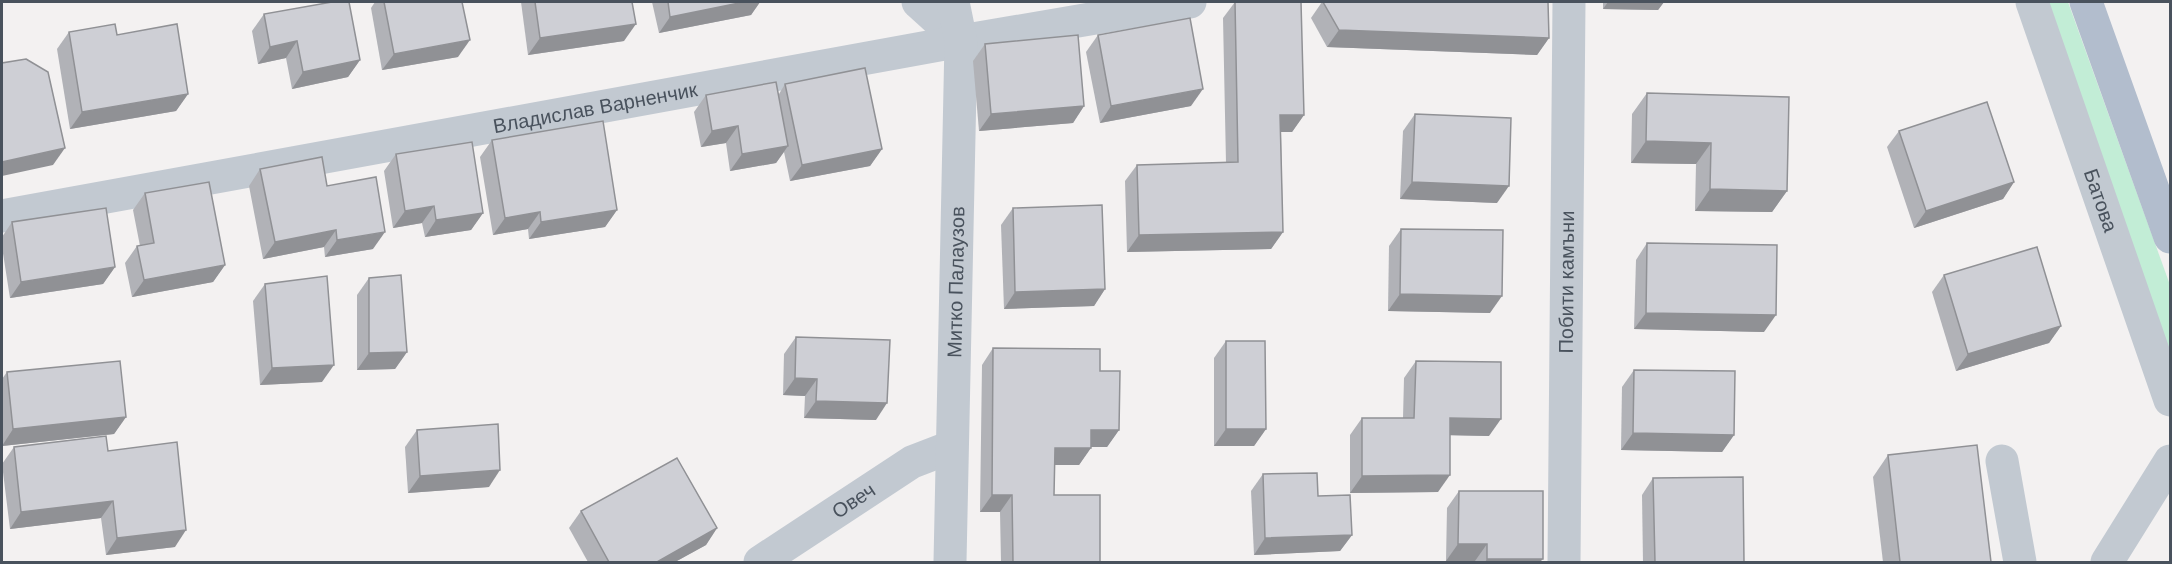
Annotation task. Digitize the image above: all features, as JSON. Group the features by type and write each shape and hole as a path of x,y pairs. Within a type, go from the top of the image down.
{"main road":[{"path":"2086,2 2170,237"}],"street":[{"path":"918,2 961,41"},
{"name":"Митко Палаузов","path":"950,562 961,41 953,2"},
{"name":"Владислав Варненчик","path":"2,216 961,41 1190,2"},
{"name":"Побити камъни","path":"1564,562 1569,2"},
{"name":"Батова","path":"2032,2 2170,400"},
{"name":"Овеч","path":"760,562 912,462 951,447"},
{"path":"2002,461 2020,562"},
{"path":"2107,562 2170,461"}],"green space":[{"path":"2032,2 2068,2 2170,285 2170,400"}],"building":[{"path":"332,2 349,2 360,60 303,72 297,41 270,47 264,14"},
{"path":"384,2 462,2 470,40 394,54"},
{"path":"535,2 632,2 636,24 540,38"},
{"path":"668,2 744,2 670,17"},
{"path":"1235,2 1301,2 1304,115 1280,115 1283,232 1139,235 1137,165 1238,162"},
{"path":"1323,2 1548,2 1549,38 1339,30"},
{"path":"1190,18 1203,89 1111,106 1098,35"},
{"path":"115,24 117,35 177,24 188,94 82,112 69,32"},
{"path":"1078,35 1084,106 991,114 985,44"},
{"path":"26,59 48,72 65,148 2,162 2,63"},
{"path":"865,68 882,149 802,165 785,84"},
{"path":"776,82 788,146 742,154 738,126 712,131 706,95"},
{"path":"1647,93 1789,97 1787,191 1710,189 1711,143 1646,141"},
{"path":"1987,102 2014,182 1926,211 1899,131"},
{"path":"1415,114 1511,118 1509,186 1412,182"},
{"path":"603,121 617,210 541,222 540,212 505,218 492,140"},
{"path":"472,142 483,213 436,220 434,206 405,211 396,154"},
{"path":"322,157 327,186 376,177 385,232 337,240 336,230 275,242 260,169"},
{"path":"209,182 225,265 144,280 137,246 154,243 145,193"},
{"path":"1102,205 1105,289 1015,292 1013,208"},
{"path":"106,208 115,267 21,282 12,222"},
{"path":"1401,229 1503,230 1502,296 1400,294"},
{"path":"1647,243 1777,245 1776,315 1646,313"},
{"path":"2037,247 2061,326 1968,354 1944,275"},
{"path":"401,275 407,352 369,353 369,278"},
{"path":"327,276 334,365 272,368 265,284"},
{"path":"796,337 890,340 887,403 816,401 817,379 795,378"},
{"path":"1226,341 1265,341 1266,429 1226,429"},
{"path":"993,348 1100,349 1100,371 1120,371 1119,430 1091,430 1091,448 1055,448 1054,495 1100,495 1100,562 1013,562 1012,495 992,495"},
{"path":"120,361 126,417 13,429 7,372"},
{"path":"1416,361 1501,362 1501,419 1450,418 1450,475 1362,476 1362,418 1414,418"},
{"path":"1634,370 1735,371 1734,435 1633,433"},
{"path":"498,424 500,470 420,476 417,430"},
{"path":"106,436 108,451 177,442 186,530 117,538 113,501 21,512 14,447"},
{"path":"1977,445 1991,562 1900,562 1888,455"},
{"path":"677,458 717,528 657,562 609,562 581,511"},
{"path":"1317,473 1318,496 1350,495 1352,535 1265,538 1263,474"},
{"path":"1743,477 1744,562 1655,562 1653,478"},
{"path":"1459,491 1543,491 1543,559 1487,559 1487,544 1458,544"}]}
